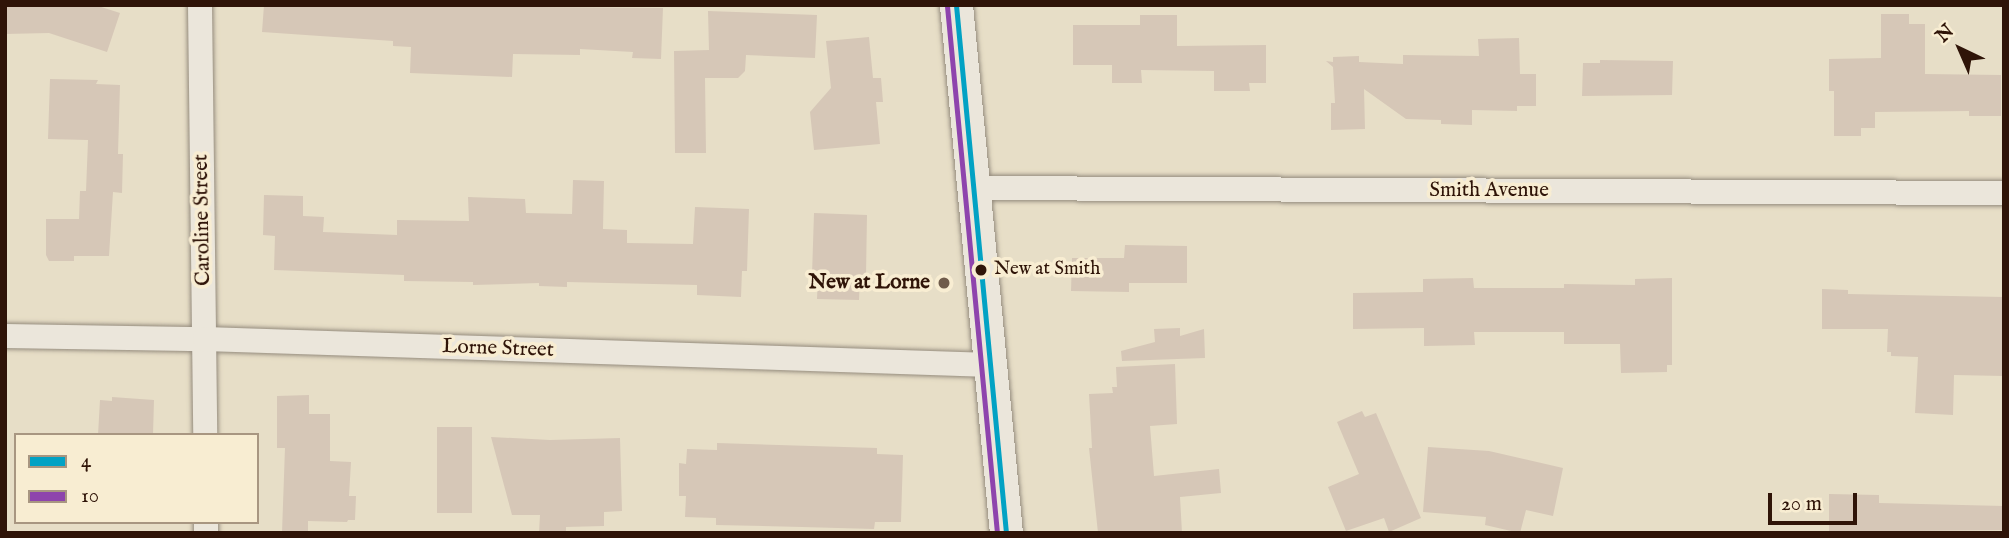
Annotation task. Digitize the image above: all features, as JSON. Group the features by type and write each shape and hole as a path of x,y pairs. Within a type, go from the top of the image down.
{"main road":[{"path":"956,5 1006,533"}],"street":[{"name":"Caroline Street","path":"200,5 205,433"},
{"name":"Smith Avenue","path":"974,188 2004,194"},
{"name":"Lorne Street","path":"5,336 991,365"}],"building":[{"path":"5,5 95,5 120,13 107,52 49,33 5,34"},
{"path":"264,5 663,8 661,59 632,58 633,52 580,49 580,55 513,54 512,77 410,73 411,47 393,46 393,41 262,32"},
{"path":"708,11 817,15 815,58 746,55 745,71 738,78 705,78 706,153 675,153 674,51 709,50"},
{"path":"1881,14 1909,14 1909,24 1925,24 1925,74 2001,75 2001,116 1969,116 1969,111 1875,112 1875,128 1861,128 1861,136 1834,136 1834,91 1829,91 1829,59 1881,58"},
{"path":"1140,15 1177,15 1177,46 1266,45 1266,83 1249,83 1250,91 1214,91 1214,71 1141,70 1142,83 1112,83 1112,65 1073,65 1073,25 1140,25"},
{"path":"869,37 873,78 881,78 883,102 876,102 880,144 814,150 810,112 831,88 826,41"},
{"path":"1519,38 1520,74 1536,74 1536,106 1517,106 1517,111 1472,110 1472,125 1441,124 1441,120 1406,119 1364,89 1365,129 1331,130 1331,103 1335,103 1333,67 1326,61 1333,62 1333,57 1359,56 1359,62 1403,64 1403,55 1479,56 1478,39"},
{"path":"1600,60 1673,61 1672,95 1582,96 1583,63 1600,63"},
{"path":"50,79 98,80 96,84 120,85 118,154 123,154 122,193 113,192 109,256 74,256 74,261 49,261 46,255 46,219 79,219 80,191 86,191 88,140 48,139"},
{"path":"573,180 604,181 603,229 627,230 627,243 693,244 695,207 749,209 747,271 742,271 741,297 697,295 697,285 567,282 567,287 539,286 539,283 473,285 473,282 404,281 404,275 274,270 275,236 263,235 264,195 303,196 303,216 324,217 323,232 397,235 397,220 469,221 468,197 525,199 526,213 572,214"},
{"path":"814,213 867,215 866,276 860,276 859,300 817,299 818,276 812,275"},
{"path":"1125,245 1187,246 1187,283 1129,283 1129,292 1071,291 1072,258 1124,258"},
{"path":"1473,278 1474,288 1564,288 1564,284 1635,285 1635,279 1672,278 1672,365 1667,365 1667,372 1621,373 1620,344 1564,344 1564,332 1474,332 1475,345 1424,346 1424,328 1353,329 1353,293 1423,292 1423,279"},
{"path":"1822,289 1848,290 1848,294 2004,297 2004,376 1954,375 1953,415 1915,413 1918,357 1891,356 1891,352 1887,352 1888,329 1822,329"},
{"path":"1180,328 1180,336 1204,329 1205,358 1122,361 1121,351 1155,342 1154,329"},
{"path":"1175,364 1177,424 1150,426 1154,476 1219,469 1221,493 1180,497 1182,533 1098,533 1089,448 1092,448 1089,394 1113,393 1112,387 1117,387 1116,367"},
{"path":"309,395 309,414 330,414 330,461 351,462 349,496 356,496 355,520 308,521 308,533 282,533 285,448 277,448 277,396"},
{"path":"112,397 154,400 153,433 98,433 100,400 112,401"},
{"path":"1362,411 1365,417 1376,413 1421,518 1389,532 1384,518 1346,531 1328,487 1359,474 1337,422"},
{"path":"437,427 472,427 472,513 437,513"},
{"path":"491,437 550,440 620,438 622,511 604,512 604,526 566,527 566,533 539,533 540,515 512,515"},
{"path":"717,443 877,448 877,454 903,455 901,522 875,522 874,529 716,525 716,518 685,517 686,496 679,496 679,463 686,464 687,449 717,450"},
{"path":"1428,447 1489,451 1563,468 1553,516 1526,510 1520,533 1485,525 1486,517 1423,512"},
{"path":"1829,494 1879,495 1879,503 2004,506 2004,530 1829,532"}],"transit line":[{"name":"4","path":"956,5 1006,533"},
{"name":"10","path":"947,6 997,533"}],"place":[{"name":"New at Smith","path":"981,270"},
{"name":"New at Lorne","path":"944,283"}]}
